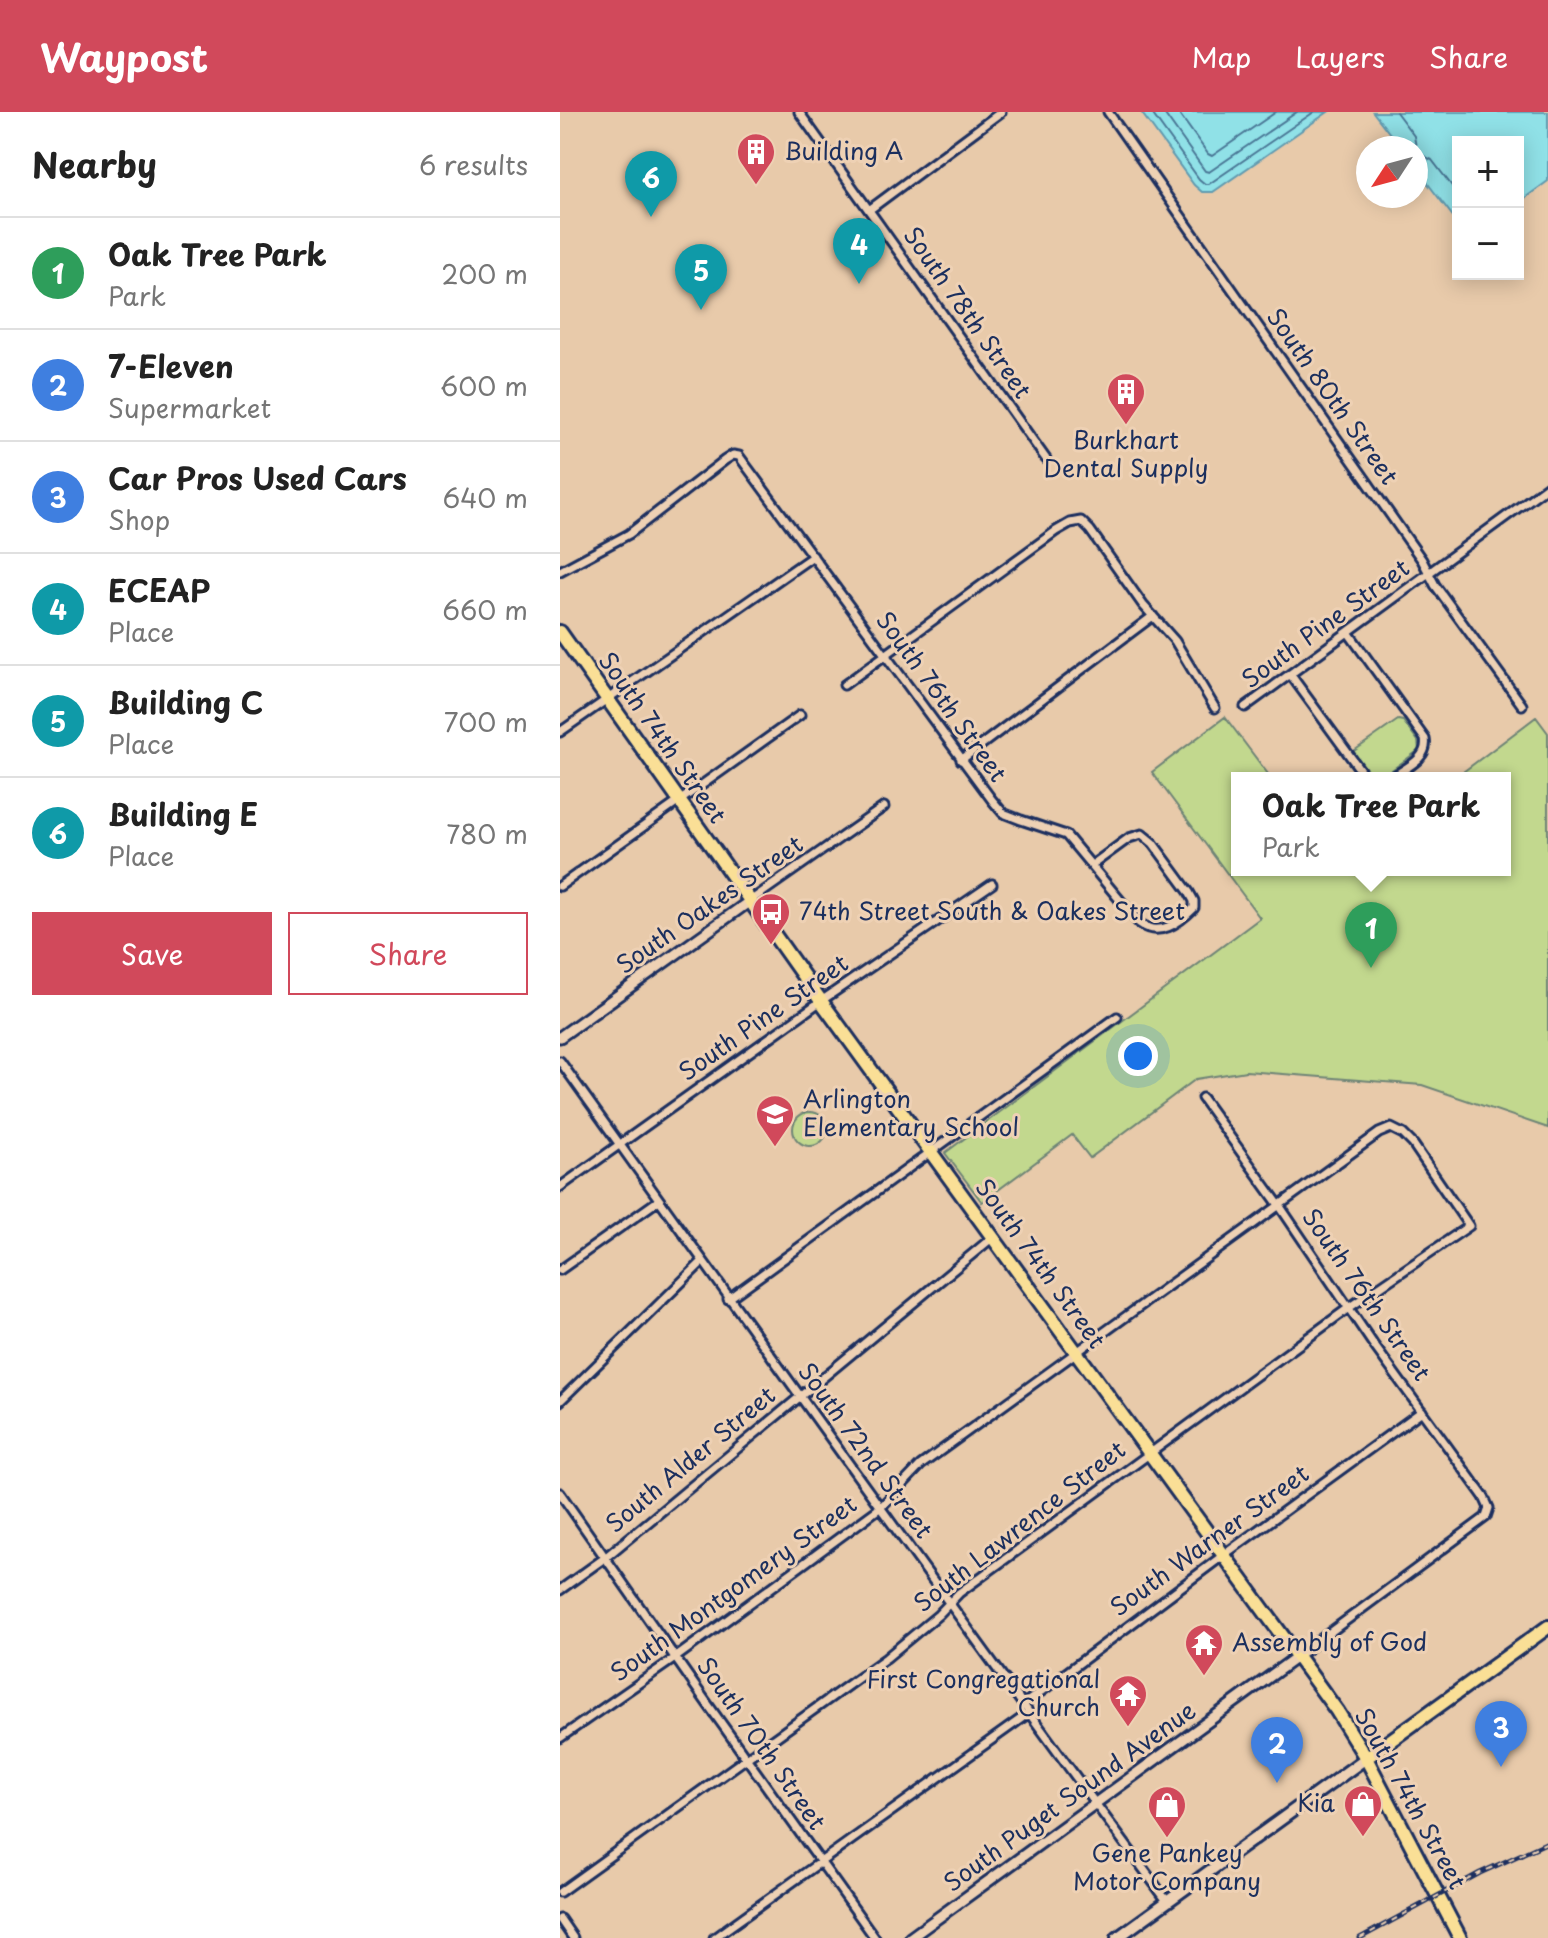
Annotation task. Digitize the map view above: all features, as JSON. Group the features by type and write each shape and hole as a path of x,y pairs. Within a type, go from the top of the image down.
{"main road":[{"name":"South 74th Street","path":"560,632 821,1001 1337,1711 1366,1758 1460,1938"},
{"path":"1117,1938 1548,1627"}],"street":[{"name":"South 78th Street","path":"799,112 1046,459"},
{"path":"869,210 1001,112"},
{"name":"South 80th Street","path":"1108,112 1422,560 1435,585 1522,705"},
{"name":"South 76th Street","path":"560,571 643,524 733,455 742,459 884,656 1003,813 1066,835 1145,928 1160,930 1168,927 1192,911 1195,905 1153,843 1142,834 1129,838 1092,865"},
{"name":"South Pine Street","path":"1245,707 1548,486"},
{"path":"844,685 1056,531 1078,521 1086,524 1175,641 1215,708"},
{"path":"560,732 813,556"},
{"path":"961,760 1153,616"},
{"path":"1348,632 1425,739 1426,749 1422,756 1399,772"},
{"path":"1290,674 1362,772"},
{"path":"560,886 800,715"},
{"name":"South Oakes Street","path":"560,1037 884,807"},
{"name":"South Pine Street","path":"560,1187 821,1001 992,884"},
{"path":"728,1299 1117,1017"},
{"name":"South 72nd Street","path":"560,1061 728,1299 1167,1901"},
{"name":"South 76th Street","path":"1202,1098 1484,1497 1489,1508 1486,1517"},
{"name":"South Montgomery Street","path":"560,1738 881,1507 921,1465 1379,1133 1391,1128 1413,1144 1469,1226"},
{"path":"560,1270 659,1200"},
{"name":"South Lawrence Street","path":"560,1892 886,1658 938,1615 959,1593 1151,1452 1350,1307 1469,1226"},
{"name":"South Alder Street","path":"560,1590 606,1557 993,1237"},
{"path":"560,1401 702,1262"},
{"name":"South Warner Street","path":"1023,1705 1422,1411"},
{"name":"South 70th Street","path":"560,1493 875,1938"},
{"name":"South Puget Sound Avenue","path":"910,1938 1486,1517"},
{"path":"714,1938 1029,1713"},
{"path":"560,1919 573,1938"}],"green space":[{"path":"1225,717 1266,772 1231,772 1231,876 1511,876 1511,772 1463,772 1536,717 1548,733 1548,1128 1422,1085 1246,1071 1196,1079 1090,1158 1072,1135 982,1202 945,1153 1260,918 1152,772"},
{"path":"1398,720 1403,721 1418,741 1419,750 1389,772 1365,772 1351,753"},
{"path":"810,1112 822,1117 827,1129 822,1141 810,1146 798,1141 793,1129 798,1117"}],"water":[{"path":"1141,112 1328,112 1213,192 1202,192"},
{"path":"1373,112 1548,112 1548,181 1524,199 1524,136 1452,136 1452,215 1428,184 1428,136 1392,136"}],"railway":[{"path":"1360,1938 1480,1873 1548,1842"}],"place":[{"name":"Building A","path":"756,186"},
{"name":"Building E","path":"651,217"},
{"name":"ECEAP","path":"859,284"},
{"name":"Building C","path":"701,310"},
{"name":"Burkhart Dental Supply","path":"1126,426"},
{"name":"74th Street South & Oakes Street","path":"771,946"},
{"name":"Oak Tree Park","path":"1371,968"},
{"name":"Arlington Elementary School","path":"775,1148"},
{"name":"Assembly of God","path":"1204,1677"},
{"name":"First Congregational Church","path":"1128,1728"},
{"name":"Car Pros Used Cars","path":"1501,1767"},
{"name":"7-Eleven","path":"1277,1783"},
{"name":"Kia","path":"1363,1838"},
{"name":"Gene Pankey Motor Company","path":"1167,1839"}]}
